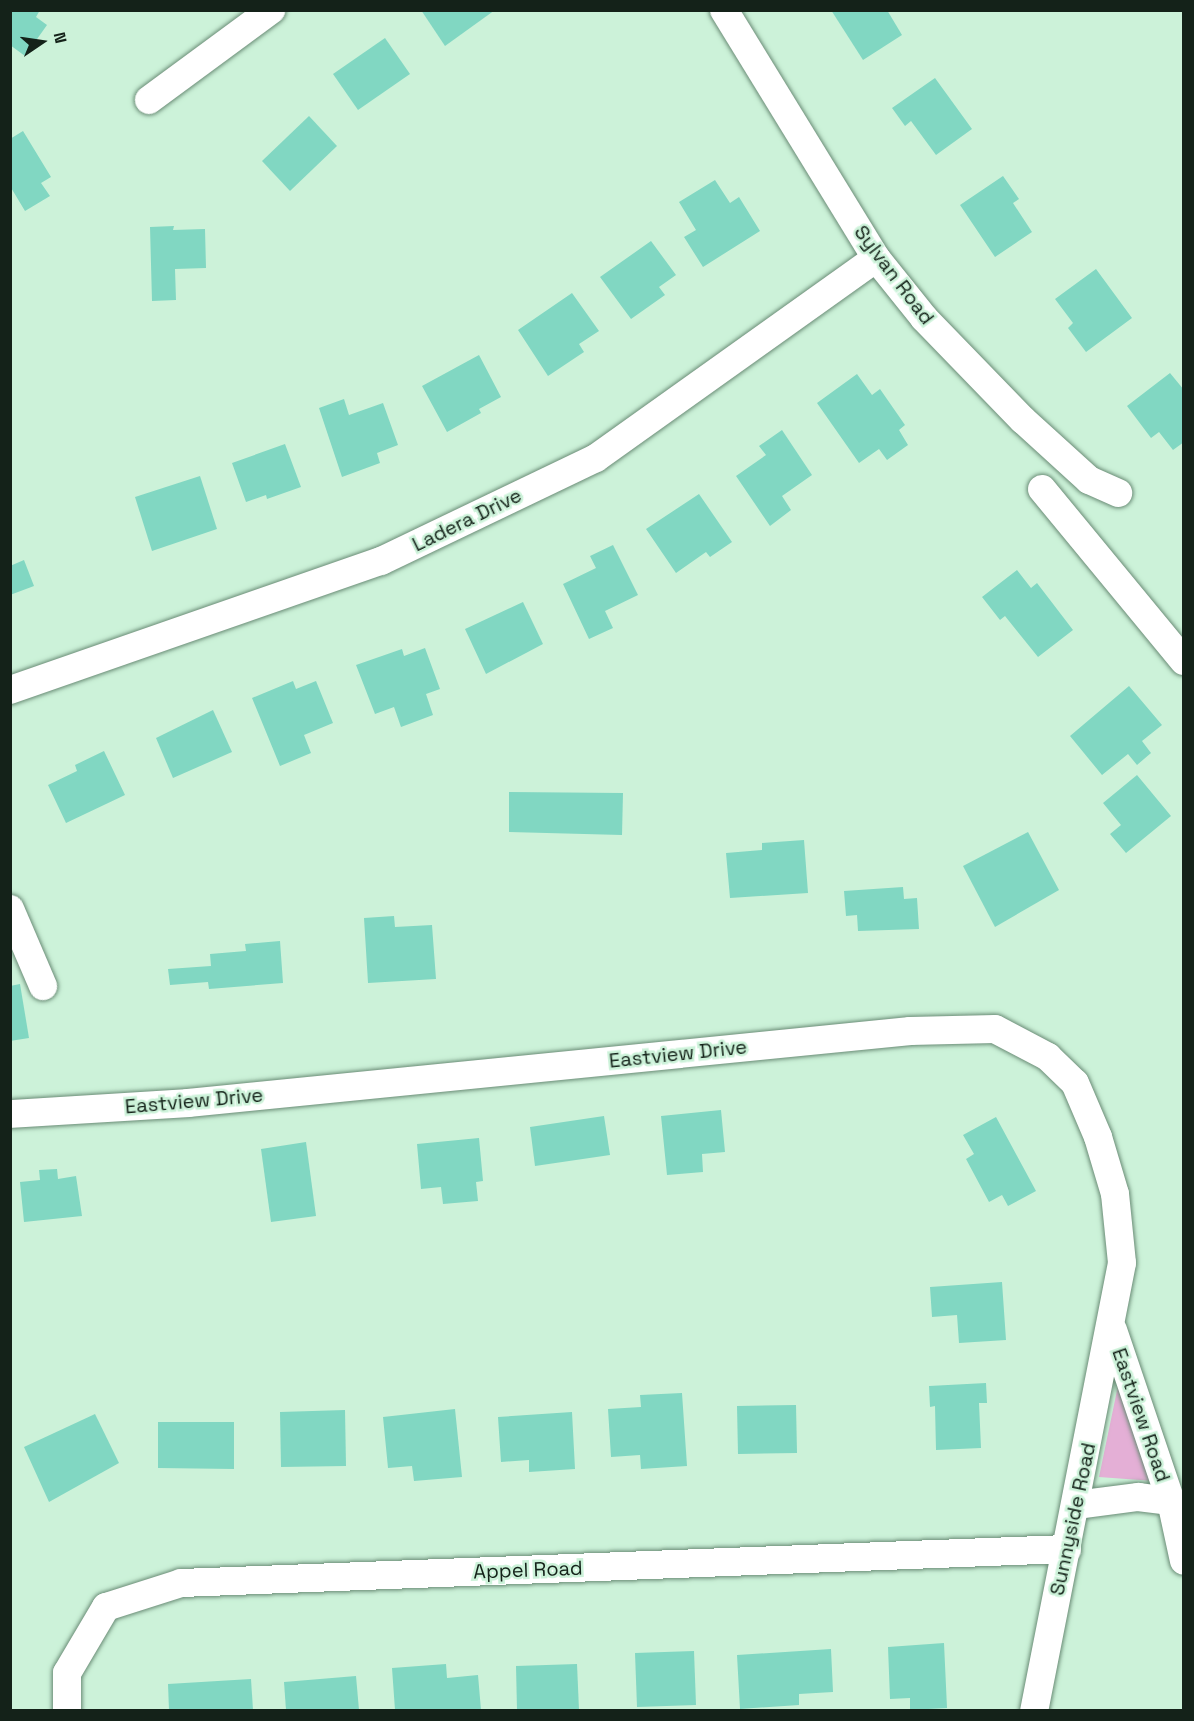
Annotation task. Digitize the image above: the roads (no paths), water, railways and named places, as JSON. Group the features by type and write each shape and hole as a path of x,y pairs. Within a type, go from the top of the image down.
{"street":[{"path":"149,100 271,10"},
{"name":"Sylvan Road","path":"724,10 876,258 924,318 1023,420 1089,480 1118,493"},
{"name":"Ladera Drive","path":"10,690 381,561 596,458 876,258"},
{"path":"1042,489 1184,661"},
{"path":"10,909 43,986"},
{"name":"Eastview Drive","path":"10,1114 188,1103 910,1031 995,1029 1048,1056 1075,1083 1098,1137 1115,1194 1122,1263 1112,1329"},
{"name":"Eastview Road","path":"1112,1329 1171,1501 1184,1561"},
{"name":"Sunnyside Road","path":"1034,1710 1112,1329"},
{"name":"Eastview Road","path":"1076,1505 1138,1497 1171,1501"},
{"name":"Appel Road","path":"68,1710 67,1673 106,1607 181,1583 1067,1549"}]}
